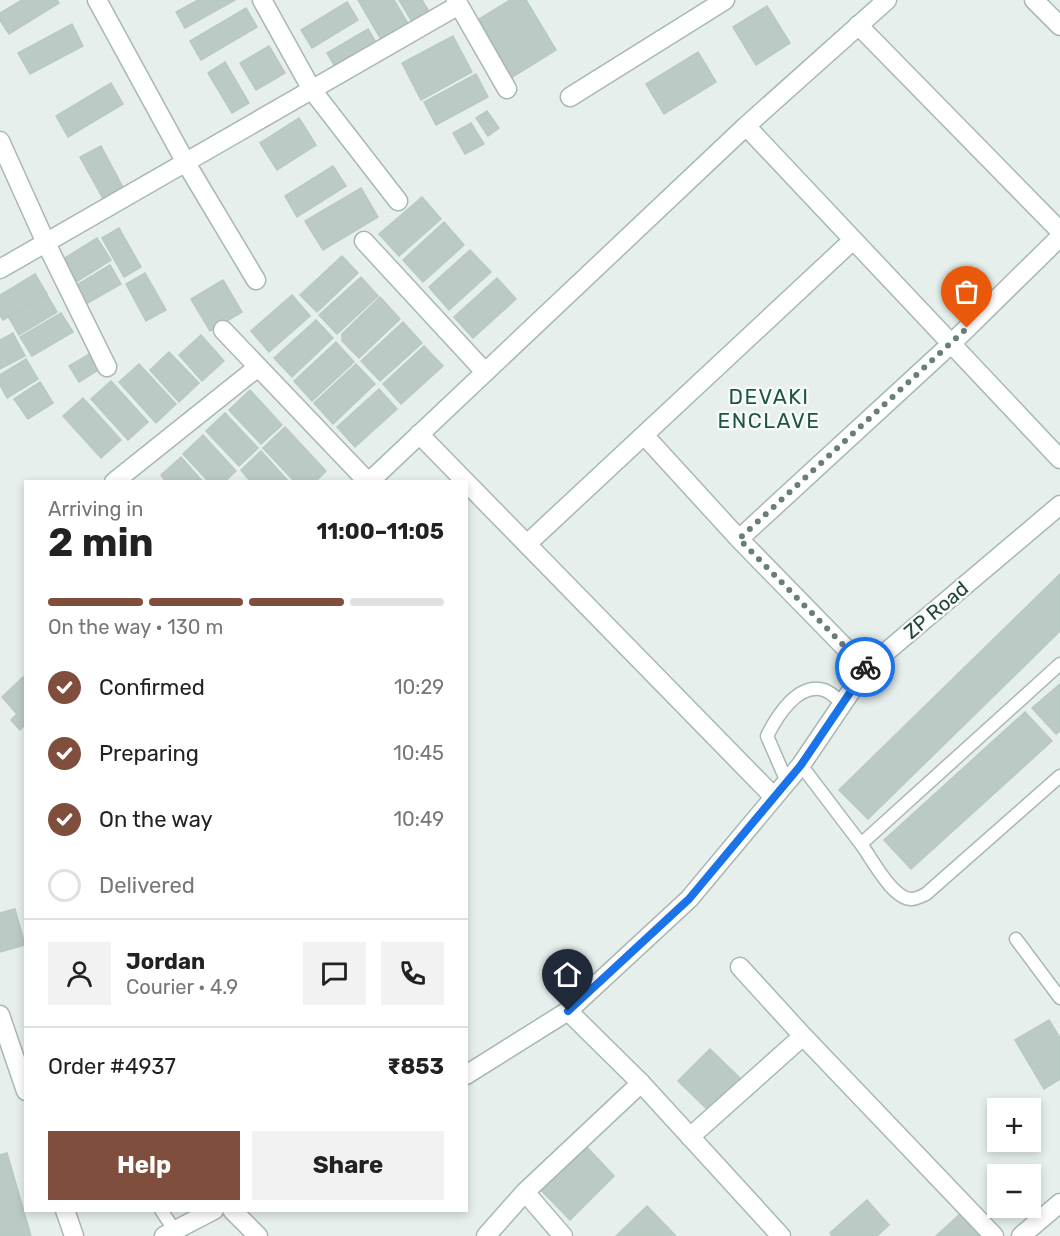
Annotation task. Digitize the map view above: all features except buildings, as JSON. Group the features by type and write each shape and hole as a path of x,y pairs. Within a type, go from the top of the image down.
{"street":[{"path":"97,0 186,163 256,280"},
{"path":"262,0 312,90 398,201"},
{"path":"570,97 700,7 725,0"},
{"path":"370,480 746,126 887,0"},
{"path":"1034,0 1060,26"},
{"path":"0,269 312,90 457,3 507,89"},
{"path":"858,25 1060,231"},
{"path":"746,126 1060,459"},
{"path":"0,141 46,243 107,367"},
{"path":"739,539 951,344 1060,237"},
{"path":"527,544 853,240"},
{"path":"364,241 485,372"},
{"path":"223,330 366,480"},
{"path":"117,480 258,367"},
{"path":"419,434 464,480"},
{"path":"644,435 739,539 866,669"},
{"path":"468,484 774,797"},
{"name":"ZP Road","path":"468,1074 568,1011 689,899 801,765 866,669 1060,505"},
{"path":"740,967 994,1236"},
{"path":"568,1011 641,1083 781,1236"},
{"path":"0,1015 24,1085"},
{"path":"690,1137 803,1036"},
{"path":"486,1236 525,1192 641,1083"},
{"path":"525,1192 563,1236"},
{"path":"1022,1236 1060,1203"},
{"path":"66,1212 74,1236"},
{"path":"170,1233 210,1212"},
{"path":"234,1212 258,1236"}],"lane":[{"path":"861,844 1060,664"},
{"path":"787,782 767,736 772,725 800,693 814,688 827,690 843,704"},
{"path":"801,765 894,891 902,897 913,899 926,894 1060,776"},
{"path":"1016,939 1060,999"},
{"path":"162,1212 170,1233"}],"way so far":[{"path":"865,667 739,539 967,328"}],"district":[{"name":"DEVAKI ENCLAVE","path":"769,409"}],"route":[{"path":"568,1011 689,899 801,765 866,669 865,667"}]}
